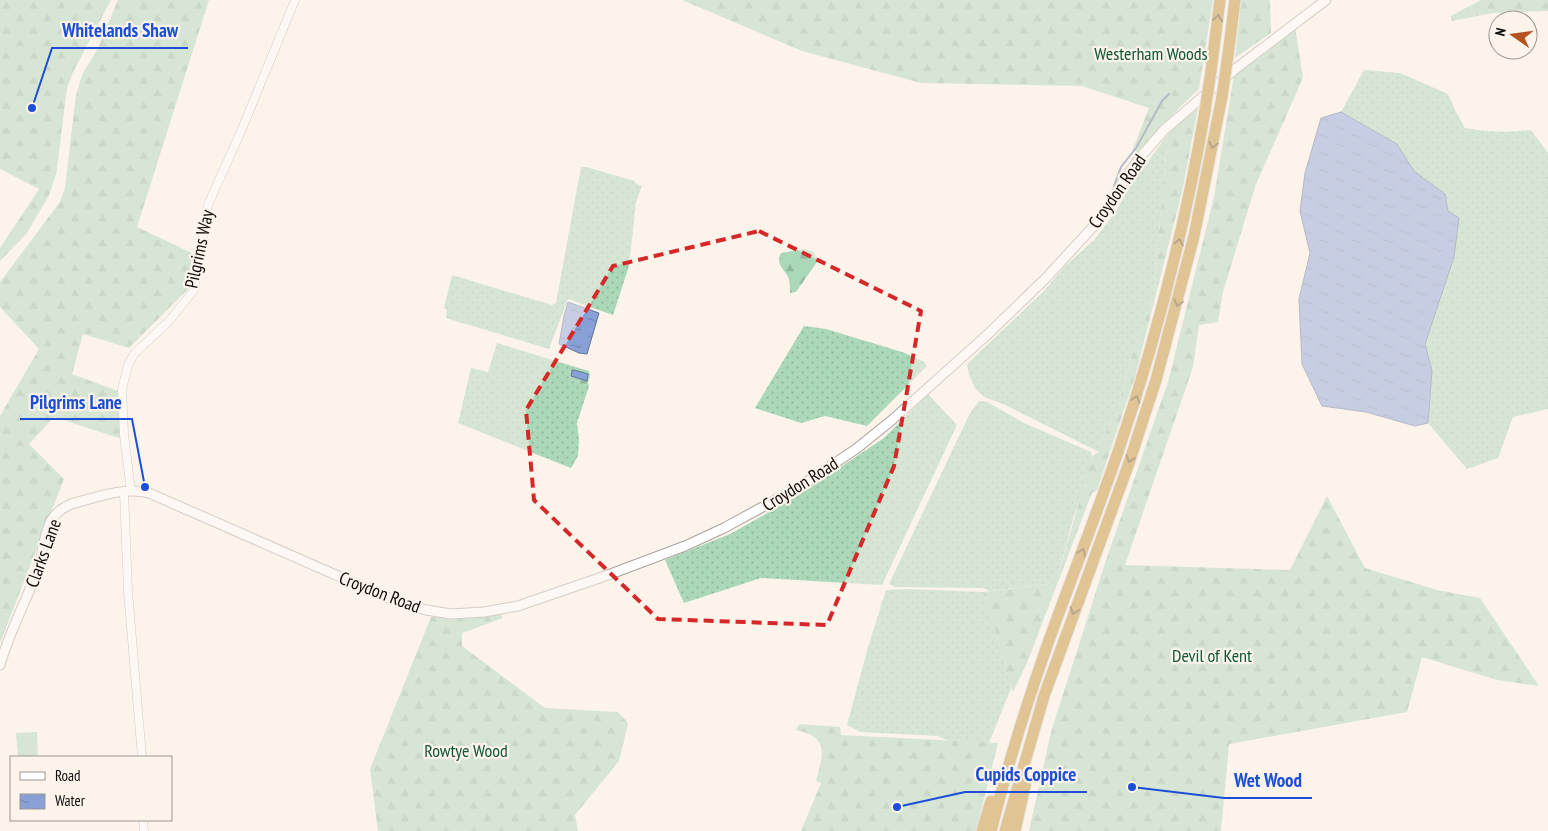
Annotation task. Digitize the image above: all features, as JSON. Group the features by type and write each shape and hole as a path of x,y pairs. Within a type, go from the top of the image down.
{"highway":[{"path":"991,831 1023,720 1058,617 1109,479 1154,339 1181,234 1205,111 1220,0"},
{"path":"1005,831 1036,721 1070,622 1129,463 1172,324 1194,236 1222,97 1234,0"},
{"path":"982,831 1033,663 1058,617"},
{"path":"1015,831 1036,721"}],"main road":[{"name":"Croydon Road","path":"128,491 140,490 149,493 386,597 426,610 451,614 484,612 518,606 685,546 748,516 799,488 856,449 892,420 1016,308 1084,238 1102,217 1138,160 1164,130 1234,70 1326,0"},
{"name":"Clarks Lane","path":"0,665 7,643 38,569 49,527 55,515 71,504 128,491"}],"street":[{"name":"Pilgrims Way","path":"142,756 128,591 128,491 122,389 128,365 134,354 169,321 194,290 208,205 242,129 295,0"}],"highlighted area":[{"path":"759,231 921,311 894,466 827,625 658,619 534,500 526,410 613,266"}],"green space":[{"path":"0,0 111,0 73,72 67,88 56,175 49,195 27,233 0,261 0,248 39,189 0,169"},
{"path":"118,0 209,0 137,227 192,253 188,289 129,348 83,334 72,374 118,391 122,439 54,417 29,444 64,479 0,643 0,416 39,349 0,307 0,282 60,202 65,188 76,95 82,75 98,48"},
{"name":"Westerham Woods","path":"682,0 1213,0 1199,89 1136,155 1131,154 1149,108 1082,86 921,83 802,51"},
{"path":"1241,0 1270,0 1271,33 1235,58"},
{"path":"1481,0 1548,0 1548,11 1488,10 1488,14 1452,21 1451,16"},
{"name":"Devil of Kent","path":"1295,27 1303,78 1256,184 1223,292 1218,322 1199,325 1193,367 1125,565 1290,570 1327,496 1365,568 1437,590 1480,598 1539,686 1497,680 1422,657 1407,712 1229,744 1221,831 1029,831 1051,732 1105,563 1168,382 1214,197 1234,75"},
{"path":"1364,70 1400,73 1448,94 1465,128 1498,132 1531,130 1548,153 1548,409 1513,417 1498,458 1467,469 1428,423 1432,371 1425,344 1454,257 1445,194 1414,171 1397,144 1341,112"},
{"path":"1198,108 1182,192 1135,377 1097,490 1092,493 1027,663 1013,692 983,592 1056,583 1092,456 1099,452 1101,441 1118,409 1128,366 1153,297 1168,134 1191,109"},
{"path":"1168,134 1153,297 1128,366 1118,409 1101,441 1099,452 1003,404 984,397 975,388 969,375 967,364 1043,292 1065,266 1094,240"},
{"path":"581,167 635,181 635,183 642,186 636,202 629,266 613,315 568,299 549,349 446,318 447,310 444,308 452,275 552,305 556,303"},
{"path":"804,249 814,252 817,262 796,292 790,293 789,279 780,264 779,257 781,253"},
{"path":"804,326 826,329 902,352 923,361 927,366 867,426 825,416 801,423 755,408"},
{"path":"497,343 572,366 569,378 584,385 588,383 589,386 577,423 578,456 571,468 458,423 471,368 488,372"},
{"path":"572,366 589,371 588,383 581,386 580,383 569,378"},
{"path":"928,394 957,425 882,585 761,578 684,603 665,560 730,534 794,498 884,438"},
{"path":"979,401 987,402 1024,423 1091,452 1092,458 1088,475 1073,519 1056,583 989,591 983,588 895,587 889,584 970,413"},
{"path":"886,590 983,592 1012,686 989,743 949,741 938,736 860,732 847,725"},
{"name":"Rowtye Wood","path":"500,614 503,618 462,633 462,646 545,708 618,712 628,723 619,761 575,815 578,831 378,831 370,769 431,617 467,618"},
{"path":"799,724 840,727 841,735 998,743 976,831 801,831 821,783 816,781 822,755 819,742 814,737 796,730"},
{"path":"37,732 38,756 18,756 16,733"}],"water":[{"path":"1341,112 1397,144 1414,171 1445,194 1448,211 1459,218 1454,257 1425,344 1432,371 1428,423 1415,426 1366,412 1322,406 1302,364 1299,299 1310,253 1300,211 1305,173 1321,118"},
{"path":"568,302 599,313 587,354 579,353 559,344"},
{"path":"574,370 588,374 587,381 571,376"}],"waterway":[{"path":"1114,186 1121,167 1136,148 1162,101 1169,94"}],"place":[{"name":"Whitelands Shaw","path":"32,108"},
{"name":"Pilgrims Lane","path":"145,487"},
{"name":"Wet Wood","path":"1132,787"},
{"name":"Cupids Coppice","path":"897,807"}]}
